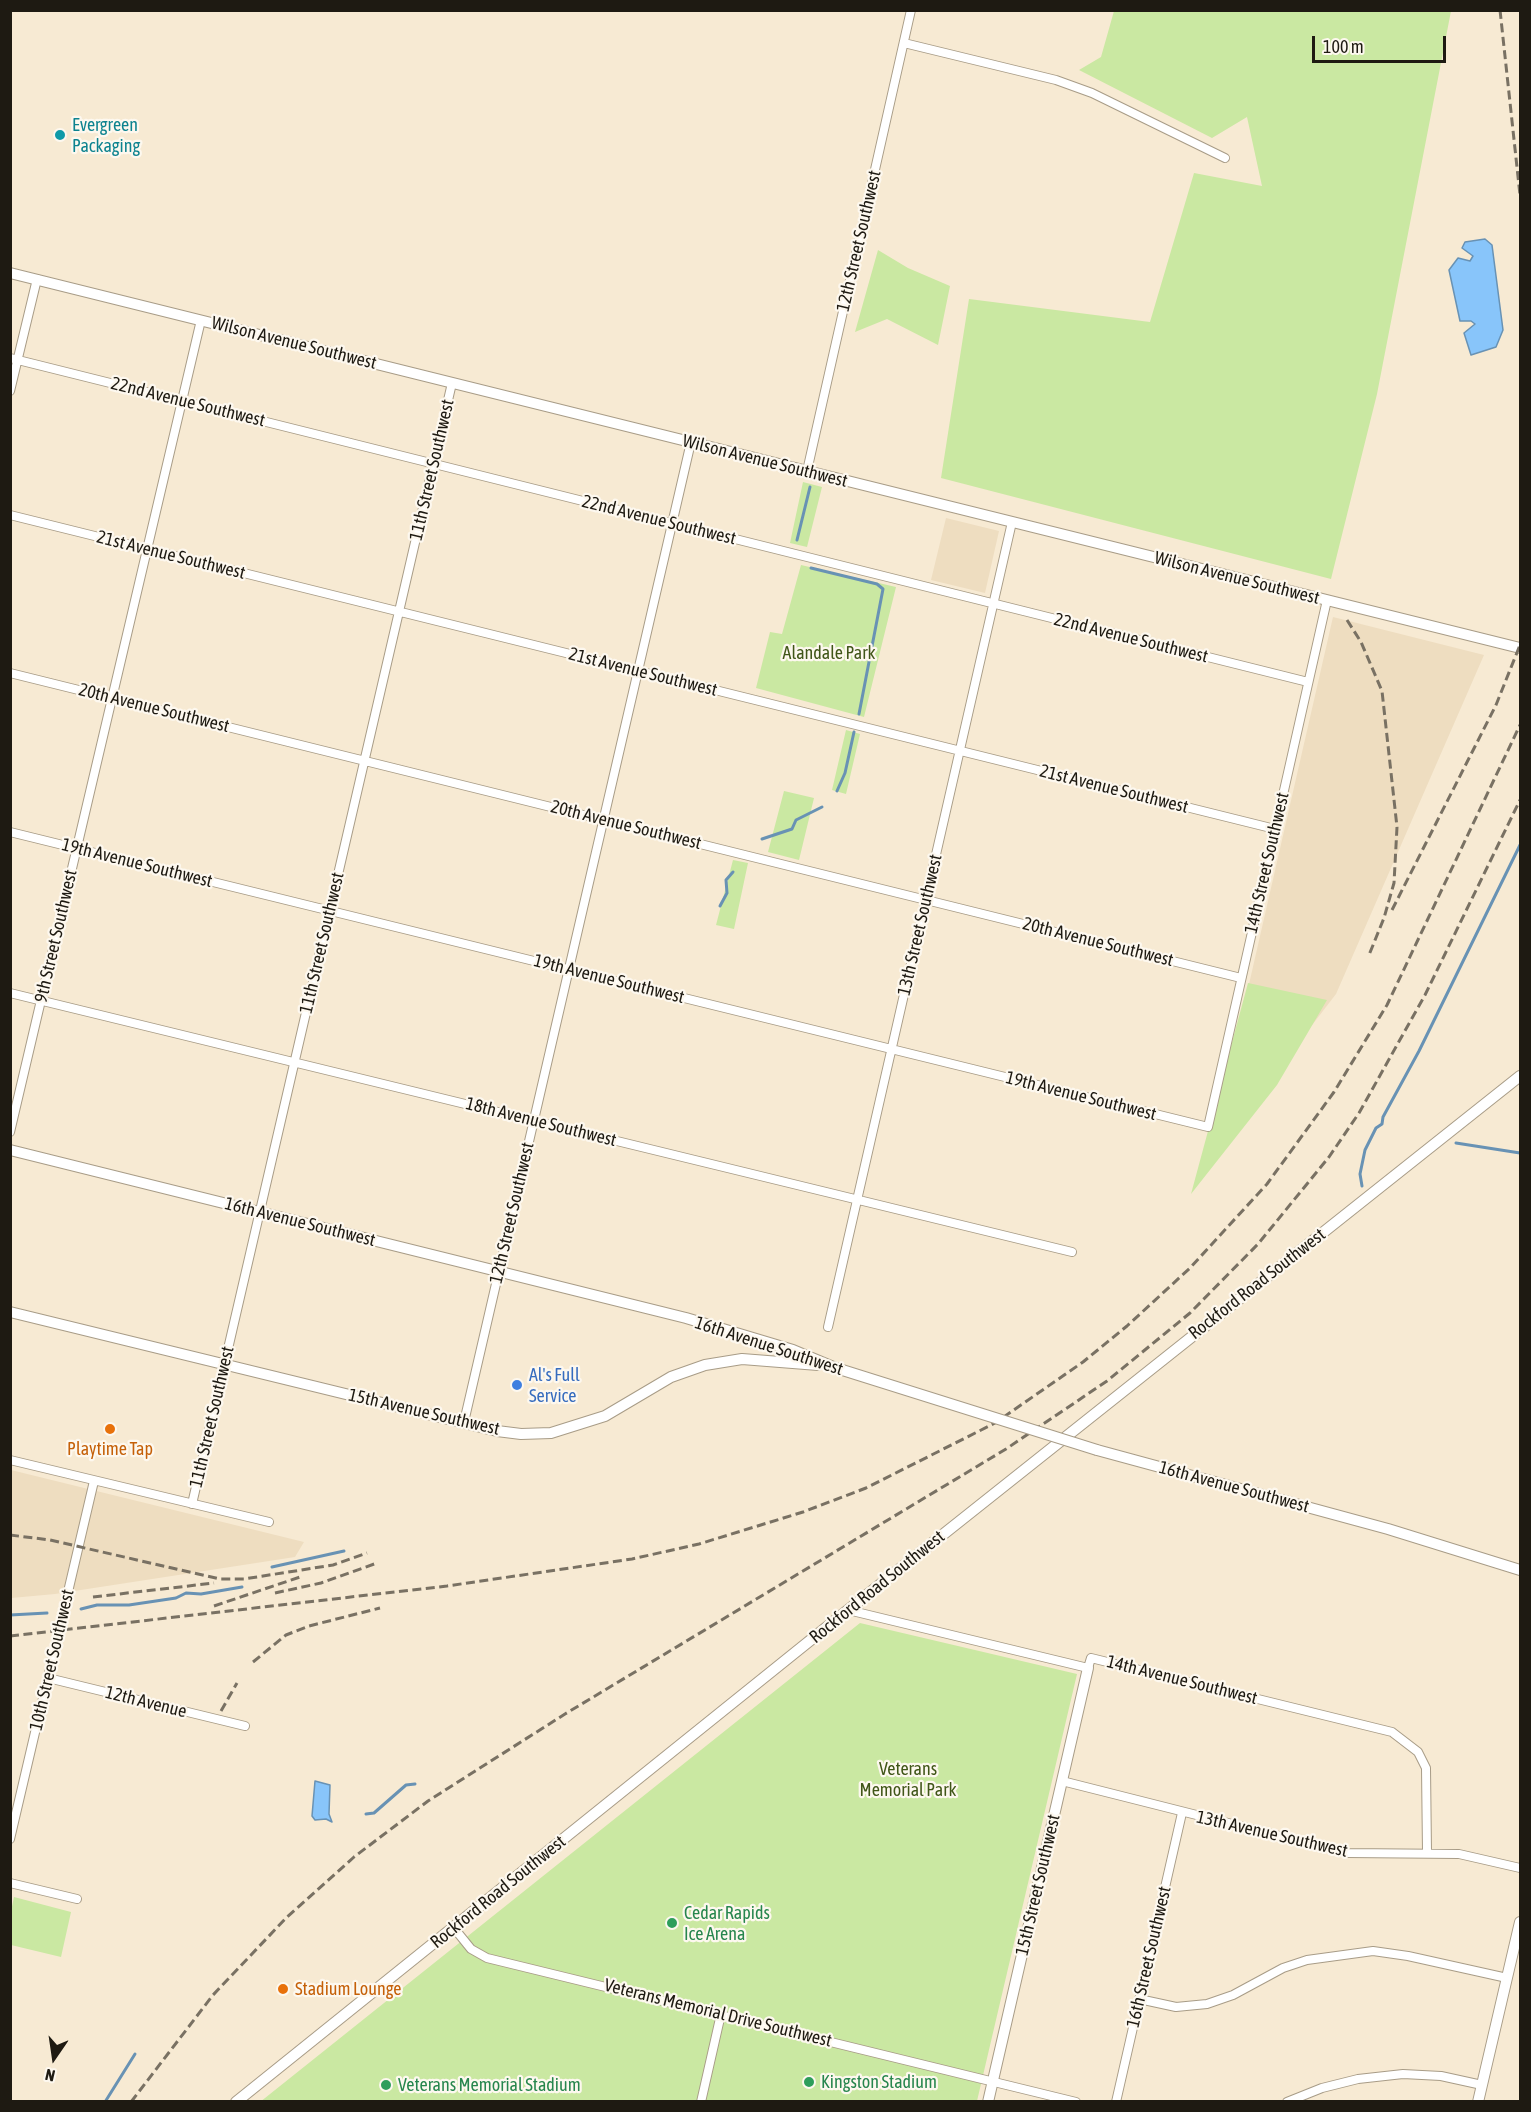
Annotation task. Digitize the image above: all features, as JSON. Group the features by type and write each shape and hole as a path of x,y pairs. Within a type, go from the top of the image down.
{"main road":[{"name":"Wilson Avenue Southwest","path":"10,273 1521,648"},
{"name":"Rockford Road Southwest","path":"236,2102 848,1610 1521,1076"},
{"name":"16th Avenue Southwest","path":"10,1150 499,1271 750,1336 793,1350 833,1367 1097,1450 1388,1529 1521,1570"},
{"name":"15th Avenue Southwest","path":"10,1312 497,1431 551,1433 605,1416 671,1377 705,1365 742,1359 833,1367"},
{"name":"15th Street Southwest","path":"988,2102 1088,1668"},
{"path":"1478,2102 1521,1922"}],"street":[{"name":"12th Street Southwest","path":"807,471 911,10"},
{"path":"904,43 1056,80 1092,93 1225,158"},
{"path":"10,391 14,359 37,279"},
{"name":"9th Street Southwest","path":"10,1132 201,320"},
{"name":"22nd Avenue Southwest","path":"14,359 1308,682"},
{"name":"11th Street Southwest","path":"192,1504 452,383"},
{"name":"12th Street Southwest","path":"464,1422 691,442"},
{"name":"21st Avenue Southwest","path":"10,515 1275,829"},
{"name":"13th Street Southwest","path":"828,1328 1012,522"},
{"name":"14th Street Southwest","path":"1208,1127 1327,600"},
{"name":"20th Avenue Southwest","path":"10,673 1241,978"},
{"name":"19th Avenue Southwest","path":"10,832 1208,1127"},
{"name":"18th Avenue Southwest","path":"10,993 1072,1252"},
{"path":"10,1460 268,1522"},
{"name":"10th Street Southwest","path":"10,1839 94,1481"},
{"name":"14th Avenue Southwest","path":"848,1610 1088,1668 1091,1658 1392,1732 1418,1752 1426,1768 1427,1851"},
{"name":"12th Avenue","path":"48,1678 245,1726"},
{"name":"13th Avenue Southwest","path":"1062,1781 1182,1814 1347,1853 1427,1851 1459,1854 1521,1868"},
{"name":"16th Street Southwest","path":"1116,2102 1182,1814"},
{"path":"10,1883 78,1899"},
{"name":"Veterans Memorial Drive Southwest","path":"454,1928 471,1949 487,1958 1076,2102"},
{"path":"1139,1999 1176,2007 1208,2004 1233,1995 1284,1968 1307,1960 1373,1952 1408,1956 1507,1978"},
{"path":"701,2102 721,2014"},
{"path":"1287,2102 1322,2088 1358,2079 1403,2074 1441,2076 1482,2085"}],"shaded area":[{"path":"946,518 999,531 985,593 931,580"},
{"path":"1333,617 1484,655 1336,994 1209,1159"},
{"path":"11,1470 304,1542 295,1557 55,1594 11,1598"}],"green space":[{"path":"1114,11 1451,11 1377,394 1331,579 941,478 969,299 1150,322 1194,173 1262,186 1247,117 1212,138 1079,70 1101,57"},
{"path":"878,250 908,268 950,286 938,345 887,319 855,332"},
{"path":"803,482 822,487 807,547 790,543"},
{"name":"Alandale Park","path":"801,565 896,587 864,717 756,688 770,632 782,634"},
{"path":"846,730 860,734 846,794 832,790"},
{"path":"784,791 814,798 799,860 768,852"},
{"path":"733,860 748,863 734,929 716,925"},
{"path":"1248,983 1327,1000 1277,1085 1191,1194"},
{"name":"Veterans Memorial Park","path":"860,1623 1077,1674 977,2101 260,2102"},
{"path":"14,1897 71,1912 61,1957 11,1945 11,1911"}],"water":[{"path":"1485,239 1492,245 1503,330 1496,347 1471,355 1464,333 1475,324 1471,321 1460,321 1449,270 1458,258 1470,261 1473,256 1462,248 1465,242"},
{"path":"315,1781 330,1785 329,1814 332,1822 326,1819 315,1820 312,1816"}],"waterway":[{"path":"797,540 810,487"},
{"path":"811,568 877,584 883,589 859,714"},
{"path":"837,791 845,773 854,732"},
{"path":"762,839 792,829 796,820 822,807"},
{"path":"1362,1186 1360,1174 1365,1150 1376,1128 1382,1124 1383,1117 1419,1051 1520,845"},
{"path":"720,906 727,893 726,880 733,872"},
{"path":"1456,1143 1520,1153"},
{"path":"272,1567 344,1551"},
{"path":"81,1609 97,1605 129,1605 176,1598 186,1593 201,1594 242,1587"},
{"path":"10,1615 47,1613"},
{"path":"366,1814 374,1813 406,1785 415,1784"},
{"path":"105,2102 135,2054"}],"railway":[{"path":"1500,10 1520,195"},
{"path":"1347,620 1361,642 1382,691 1397,827 1394,883 1384,918 1369,955"},
{"path":"1392,910 1496,705 1520,645"},
{"path":"10,1636 447,1586 632,1559 699,1544 803,1512 866,1488 995,1423 1083,1362 1127,1326 1190,1268 1267,1184 1334,1092 1387,1005 1520,725"},
{"path":"131,2102 213,1995 287,1917 354,1857 428,1801 565,1714 1006,1449 1107,1381 1190,1313 1258,1244 1329,1157 1359,1113 1425,995 1520,800"},
{"path":"10,1535 50,1540 220,1579 244,1579 333,1565 367,1553"},
{"path":"275,1593 321,1583 377,1563"},
{"path":"214,1606 300,1577"},
{"path":"93,1597 214,1583"},
{"path":"253,1662 286,1635 309,1626 380,1608"},
{"path":"221,1711 237,1683"}],"place":[{"name":"Evergreen Packaging","path":"60,135"},
{"name":"Al's Full Service","path":"517,1385"},
{"name":"Playtime Tap","path":"110,1429"},
{"name":"Cedar Rapids Ice Arena","path":"672,1923"},
{"name":"Stadium Lounge","path":"283,1989"},
{"name":"Kingston Stadium","path":"809,2082"},
{"name":"Veterans Memorial Stadium","path":"386,2085"}]}
